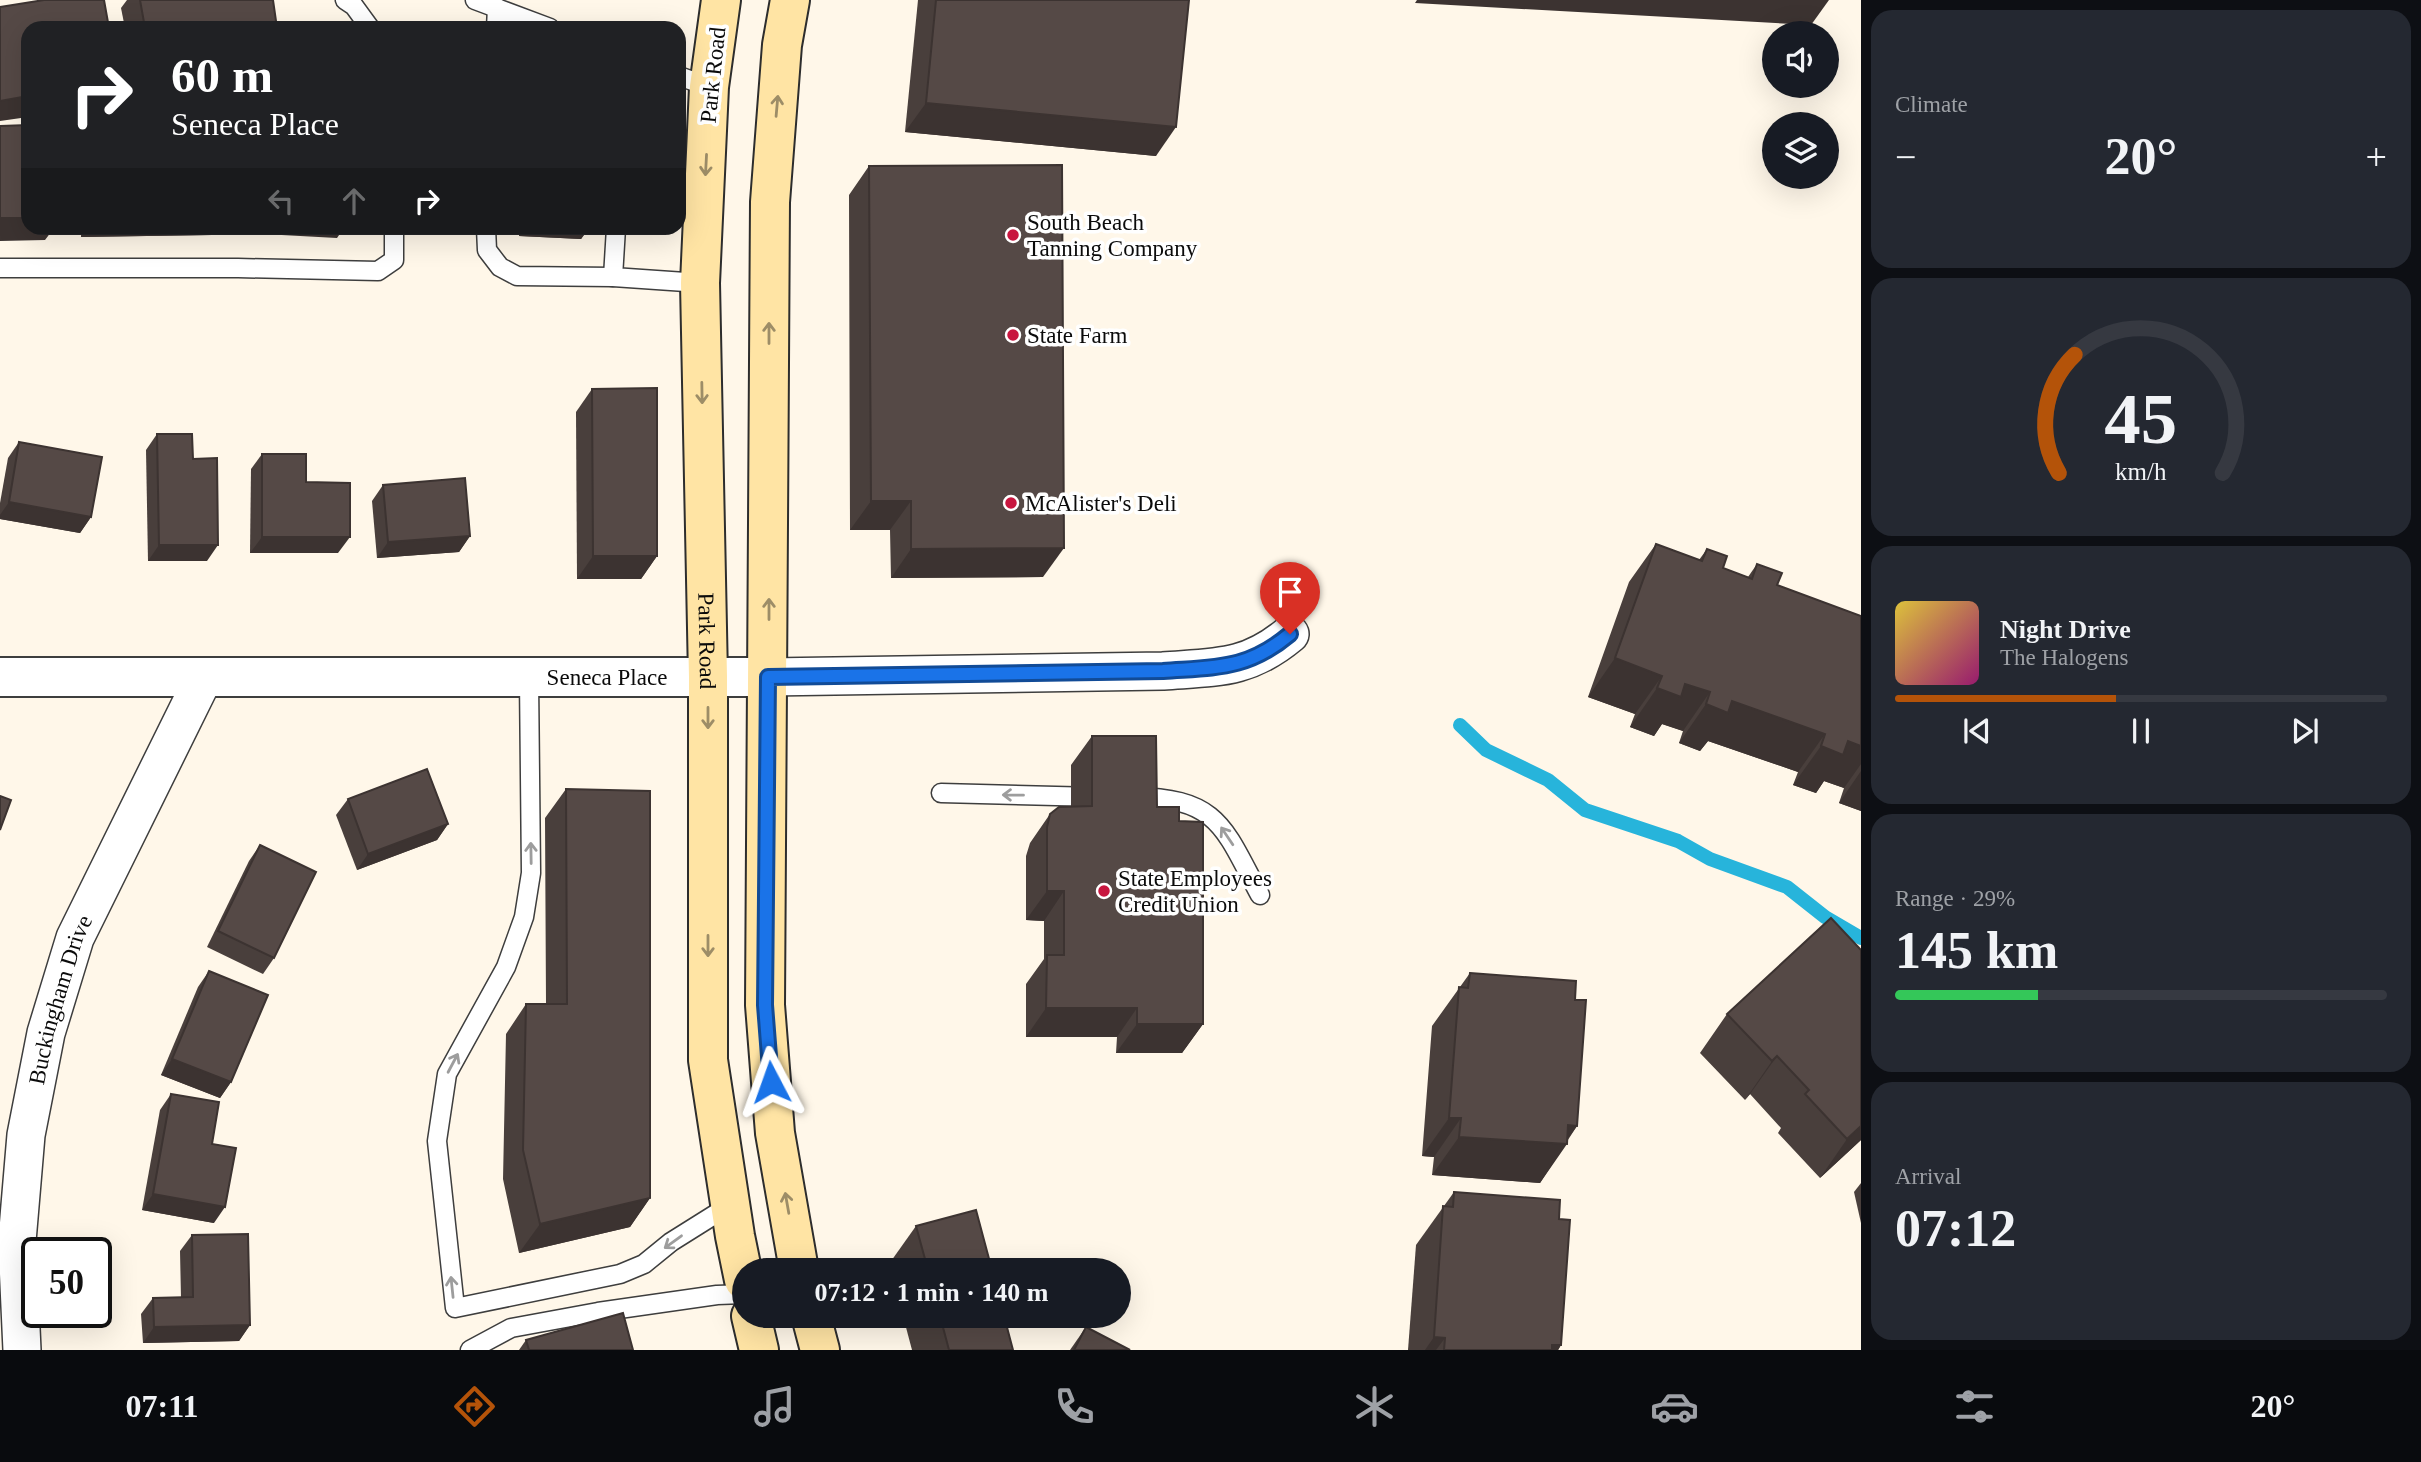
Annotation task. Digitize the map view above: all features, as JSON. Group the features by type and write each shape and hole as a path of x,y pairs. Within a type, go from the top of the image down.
{"main road":[{"name":"Park Road","path":"721,0 694,82 708,677 708,1060 740,1258"},
{"path":"790,0 782,45 769,202 765,1005 775,1133 797,1258"},
{"path":"754,1328 759,1350"},
{"path":"814,1328 820,1350"}],"street":[{"name":"Seneca Place","path":"0,677 529,679 1149,671 1220,667 1250,660 1270,650 1290,634"},
{"name":"Buckingham Drive","path":"22,1350 17,1241 26,1135 46,1033 75,938 204,677"}],"lane":[{"path":"475,0 531,21"},
{"path":"355,2 366,21"},
{"path":"496,21 497,8"},
{"path":"0,268 378,271 394,260 394,235"},
{"path":"486,235 487,250 500,267 517,276 612,277 700,283"},
{"path":"612,277 615,235"},
{"path":"529,679 531,873 524,917 506,967 447,1074 437,1141 455,1308 620,1274 644,1264 671,1242 730,1205"},
{"path":"940,793 1115,797 1174,800 1192,804 1211,815 1227,834 1260,895"},
{"path":"470,1350 511,1328 598,1312 732,1294"}],"building":[{"path":"44,0 104,0 108,21 21,21 21,97 0,101 0,7"},
{"path":"140,0 273,0 276,21 144,21"},
{"path":"936,0 1189,0 1176,127 926,103"},
{"path":"21,125 21,218 0,218 0,126"},
{"path":"1062,165 1064,548 911,549 911,501 871,501 869,166"},
{"path":"657,388 657,556 593,556 592,389"},
{"path":"157,434 192,434 193,459 217,458 218,545 159,545"},
{"path":"19,442 102,457 91,517 9,502"},
{"path":"262,454 306,454 306,482 350,483 350,537 262,537"},
{"path":"465,478 470,536 388,542 383,485"},
{"path":"1656,544 1702,561 1707,549 1727,556 1723,568 1752,579 1757,564 1782,573 1777,585 1861,616 1861,746 1848,741 1843,755 1821,746 1825,734 1732,701 1728,713 1706,704 1710,692 1685,684 1681,697 1657,688 1662,676 1615,658"},
{"name":"State Employees Credit Union","path":"1092,736 1156,736 1157,807 1179,807 1179,821 1203,822 1203,1024 1137,1024 1137,1008 1046,1008 1047,955 1064,955 1064,891 1047,891 1047,827 1050,814 1059,807 1092,806"},
{"path":"427,769 448,824 368,854 348,799"},
{"path":"566,789 650,791 650,1198 540,1224 523,1150 526,1004 567,1004"},
{"path":"0,796 11,800 0,830"},
{"path":"260,845 316,872 274,958 218,931"},
{"path":"1831,918 1861,950 1861,1126 1847,1139 1805,1094 1809,1090 1777,1056 1772,1061 1727,1014"},
{"path":"209,971 268,995 231,1082 172,1059"},
{"path":"1470,973 1576,981 1575,1000 1586,1000 1577,1126 1568,1125 1567,1144 1459,1137 1461,1118 1449,1118 1459,987 1468,988"},
{"path":"171,1094 219,1102 212,1144 236,1148 225,1207 153,1194"},
{"path":"1454,1192 1560,1200 1559,1219 1570,1220 1561,1345 1552,1345 1552,1350 1444,1350 1445,1338 1434,1337 1443,1206 1453,1207"},
{"path":"976,1210 989,1258 925,1258 916,1226"},
{"path":"248,1234 250,1325 154,1327 153,1298 193,1297 192,1235"},
{"path":"623,1313 633,1350 529,1350 526,1340"},
{"path":"943,1328 1007,1328 1013,1350 949,1350"},
{"path":"1088,1328 1130,1350 1074,1350"}],"waterway":[{"path":"1460,725 1486,750 1548,780 1585,810 1678,841 1710,859 1787,887 1825,917 1861,938"}],"place":[{"name":"South Beach Tanning Company","path":"1013,235"},
{"name":"State Farm","path":"1013,335"},
{"name":"McAlister's Deli","path":"1011,503"},
{"name":"State Employees Credit Union","path":"1104,891"}],"route":[{"path":"771,1082 765,1005 768,677 1163,671 1225,667 1250,660 1270,650 1290,634"}]}
